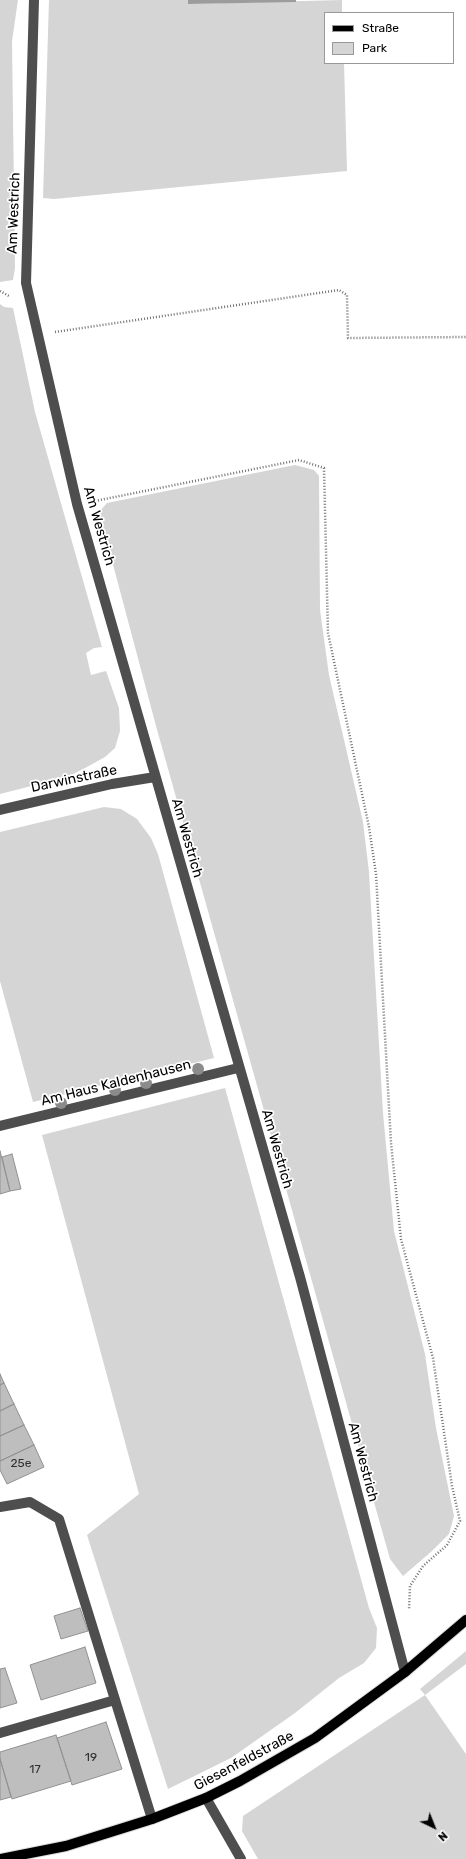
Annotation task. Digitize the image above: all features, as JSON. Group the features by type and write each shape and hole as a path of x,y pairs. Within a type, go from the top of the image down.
{"main road":[{"name":"Giesenfeldstraße","path":"0,1859 66,1846 152,1819 206,1798 315,1738 404,1672 466,1620"}],"street":[{"name":"Am Westrich","path":"34,0 26,283 77,504 238,1068 300,1277 404,1672"},
{"name":"Darwinstraße","path":"0,810 112,784 155,777"},
{"name":"Am Haus Kaldenhausen","path":"0,1126 238,1068"},
{"path":"0,1507 30,1502 59,1519 152,1819"},
{"path":"0,1733 115,1700"},
{"path":"206,1798 241,1859"}],"path":[{"path":"39,334 339,290 347,295 348,338 466,337"},
{"path":"77,504 299,460 324,468 328,632 369,827 376,874 391,1143 401,1239 433,1358 452,1486 460,1521 447,1545 423,1566 410,1586 408,1617"}],"green space":[{"path":"0,0 18,0 12,41 15,268 13,280 0,282"},
{"path":"49,0 188,0 188,4 342,0 342,12 324,12 324,64 344,64 347,171 54,199 43,198"},
{"path":"0,304 4,307 13,308 35,412 102,647 94,648 86,653 91,675 106,671 119,708 120,731 115,748 105,757 87,767 67,777 0,794"},
{"path":"295,465 314,470 319,476 320,610 329,675 363,822 369,872 383,1113 394,1231 425,1354 436,1428 454,1516 449,1534 403,1576 390,1559 156,726 99,512 107,503"},
{"path":"104,807 121,809 137,819 151,838 158,854 214,1058 33,1102 0,981 0,832"},
{"path":"225,1088 369,1608 377,1628 376,1648 364,1663 339,1678 295,1713 231,1758 168,1789 87,1535 139,1494 42,1135"},
{"path":"466,1651 466,1664 425,1695 420,1689"},
{"path":"425,1695 466,1754 466,1859 258,1859 242,1831 243,1816"}],"shaded area":[{"path":"188,0 296,0 296,2 188,4"}],"building":[{"path":"0,1151 10,1191 0,1194"},
{"path":"12,1154 21,1189 10,1191 2,1157"},
{"path":"0,1374 4,1383 0,1385"},
{"path":"4,1383 14,1404 0,1411 0,1385"},
{"path":"14,1404 24,1425 0,1436 0,1411"},
{"path":"24,1425 34,1445 0,1461 0,1436"},
{"path":"34,1445 44,1467 7,1484 0,1470 0,1461"},
{"path":"80,1608 88,1631 61,1639 54,1616"},
{"path":"85,1647 96,1683 41,1700 30,1665"},
{"path":"5,1668 17,1703 0,1708 0,1669"},
{"path":"106,1722 122,1769 72,1785 57,1738"},
{"path":"56,1735 71,1781 12,1799 0,1759 0,1752"},
{"path":"0,1759 11,1797 0,1800"}]}
